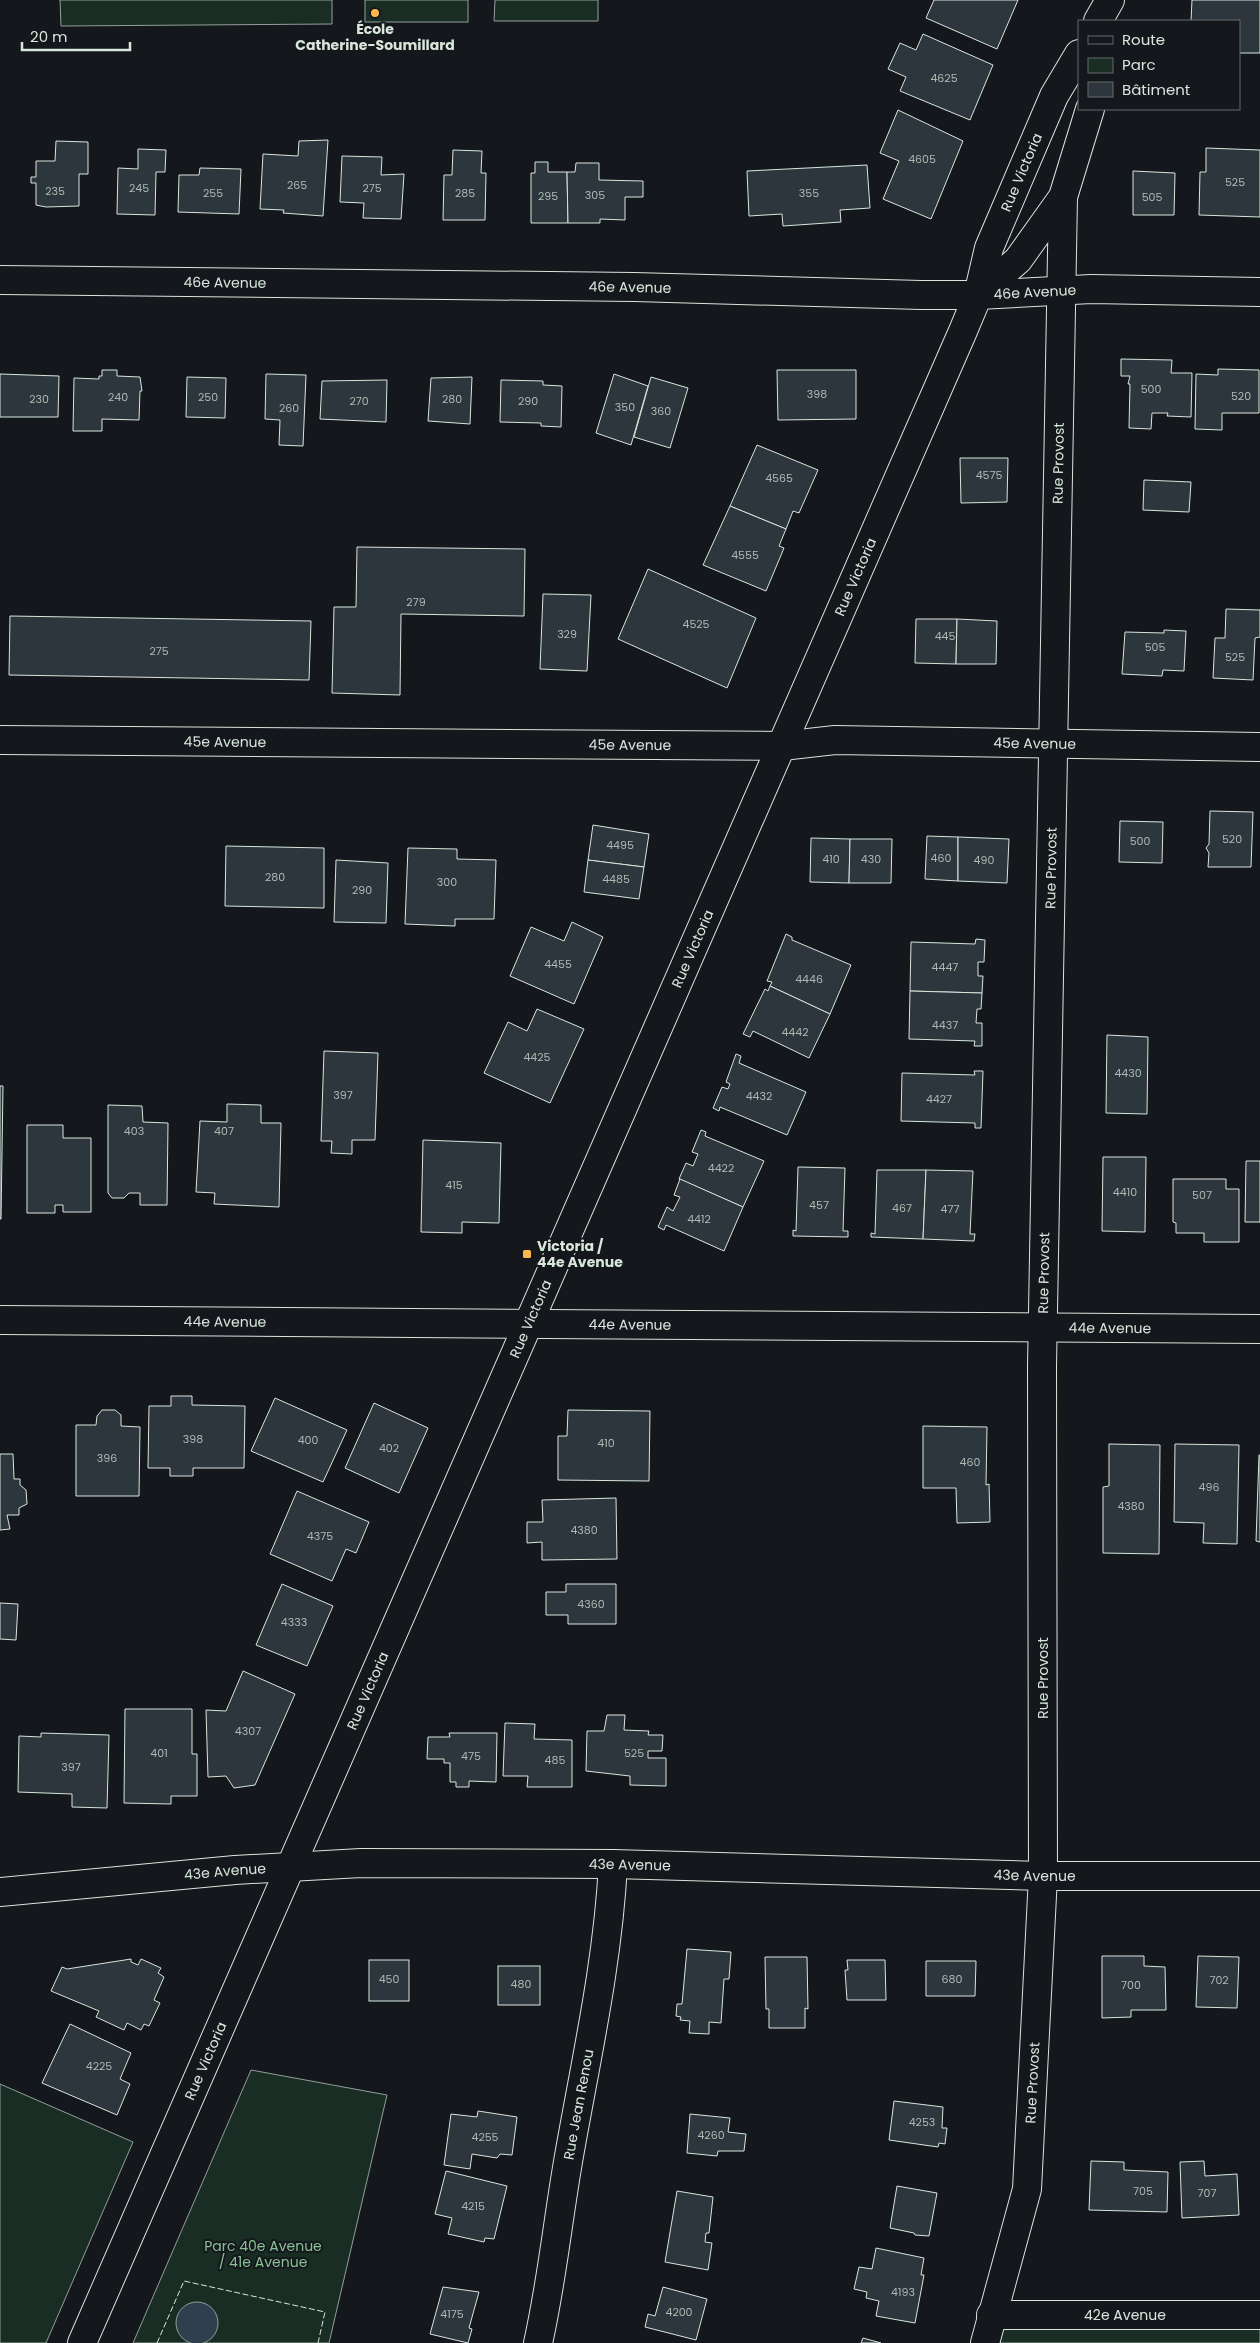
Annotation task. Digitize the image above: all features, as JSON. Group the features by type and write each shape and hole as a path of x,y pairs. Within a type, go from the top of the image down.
{"street":[{"name":"Rue Victoria","path":"82,2343 978,295 984,262 992,239 1054,96 1078,56"},
{"name":"Rue Victoria","path":"978,295 1018,260 1063,197 1090,110"},
{"name":"Rue Provost","path":"984,2343 1027,2189 1043,1876 1042,1328 1063,197"},
{"name":"46e Avenue","path":"0,280 634,287 978,295 1062,291 1260,292"},
{"name":"45e Avenue","path":"0,740 782,746 835,740 1260,747"},
{"name":"44e Avenue","path":"0,1320 528,1324 598,1322 1260,1330"},
{"name":"43e Avenue","path":"0,1892 290,1867 361,1863 612,1864 1043,1876 1260,1876"},
{"name":"Rue Jean Renou","path":"538,2343 545,2311 564,2180 609,1930 612,1864"},
{"name":"42e Avenue","path":"991,2315 1260,2315"}],"green space":[{"path":"60,0 332,0 332,24 61,26"},
{"path":"365,0 468,0 468,22 365,22"},
{"path":"495,0 598,0 598,21 494,21"},
{"name":"Parc 40e Avenue / 41e Avenue","path":"251,2070 387,2095 329,2343 133,2343"},
{"path":"0,2084 133,2142 46,2343 0,2343"},
{"path":"997,2320 1260,2320 1260,2343 993,2343"}],"water":[{"path":"201,2302 209,2305 215,2311 218,2323 215,2335 209,2341 193,2344 185,2341 179,2335 176,2319 179,2311 185,2305"}],"building":[{"path":"934,0 1018,0 997,49 926,18"},
{"path":"1192,0 1260,0 1260,53 1240,53 1240,20 1191,20"},
{"path":"923,34 993,65 970,120 900,91 906,77 888,69 900,43 916,50"},
{"path":"898,110 963,141 931,219 883,199 899,161 880,153"},
{"path":"328,140 323,216 283,213 284,210 260,209 263,154 298,156 299,141"},
{"path":"56,141 88,142 88,174 79,174 79,206 46,207 36,205 36,183 31,183 31,177 36,177 36,161 55,161"},
{"path":"1206,148 1260,150 1260,217 1199,215 1200,172 1206,172"},
{"path":"138,149 166,150 165,172 156,172 155,215 117,214 118,168 138,169"},
{"path":"453,150 482,151 481,173 486,173 485,220 443,220 444,175 452,175"},
{"path":"342,156 382,157 381,175 404,174 401,219 363,218 364,203 340,202"},
{"path":"535,162 548,162 548,172 567,172 568,223 531,223 531,173 535,173"},
{"path":"576,163 599,163 599,180 643,181 643,197 625,197 625,220 600,219 600,223 568,223 567,172 575,172"},
{"path":"867,165 870,208 840,210 841,222 783,226 782,214 749,216 747,171"},
{"path":"200,168 241,169 239,214 178,212 179,175 199,175"},
{"path":"1133,171 1175,173 1174,215 1133,215"},
{"path":"1121,359 1172,360 1171,373 1192,373 1191,417 1167,416 1168,413 1152,413 1151,429 1129,428 1130,384 1128,384 1130,376 1121,376"},
{"path":"1218,369 1259,370 1259,413 1222,413 1222,430 1195,429 1196,374 1218,375"},
{"path":"102,370 117,370 117,376 140,377 142,391 140,391 139,420 102,419 102,431 73,431 74,378 99,379 99,376 102,376"},
{"path":"777,370 856,370 856,419 778,420"},
{"path":"0,374 59,376 58,417 0,417"},
{"path":"266,374 306,375 303,446 279,445 280,420 265,419"},
{"path":"614,374 648,386 631,445 596,433"},
{"path":"187,377 226,378 225,418 186,417"},
{"path":"472,377 470,424 428,421 431,378"},
{"path":"651,377 688,388 670,448 634,437"},
{"path":"387,380 386,422 320,419 322,381"},
{"path":"501,380 543,381 543,385 562,386 561,427 541,426 541,423 500,422"},
{"path":"757,445 818,470 799,513 793,511 786,529 730,506"},
{"path":"960,458 1008,458 1007,502 961,503"},
{"path":"1144,480 1191,482 1189,512 1143,510"},
{"path":"730,506 786,529 779,546 784,548 766,591 703,565"},
{"path":"357,547 525,549 524,616 401,614 400,695 332,693 334,607 356,607"},
{"path":"648,569 756,618 727,688 618,639"},
{"path":"543,594 591,595 587,671 540,669"},
{"path":"1226,609 1260,610 1260,637 1255,638 1253,680 1213,678 1215,638 1225,638"},
{"path":"10,616 311,621 309,680 9,675"},
{"path":"916,619 957,619 956,664 915,663"},
{"path":"957,619 997,621 996,664 956,664"},
{"path":"1164,630 1186,631 1184,671 1163,670 1162,676 1122,674 1125,632 1164,633"},
{"path":"1210,811 1253,812 1251,867 1208,867 1209,853 1206,848 1209,844"},
{"path":"1120,821 1163,822 1162,863 1119,862"},
{"path":"593,825 649,834 644,867 588,860"},
{"path":"927,836 958,837 958,881 925,879"},
{"path":"958,837 1009,839 1007,883 958,881"},
{"path":"811,838 850,839 849,883 810,882"},
{"path":"850,839 892,839 891,883 849,883"},
{"path":"226,846 324,848 324,908 225,906"},
{"path":"408,848 457,849 457,859 496,860 494,919 455,919 455,926 405,924"},
{"path":"336,860 388,863 386,923 334,922"},
{"path":"588,860 644,867 639,899 584,892"},
{"path":"572,922 603,937 574,1004 510,976 531,927 564,941"},
{"path":"786,934 792,937 792,940 851,965 830,1014 770,986 772,982 767,981"},
{"path":"976,939 985,940 984,962 978,962 978,976 983,976 982,993 910,991 911,942 975,944"},
{"path":"770,986 830,1014 809,1058 753,1031 750,1037 743,1034 765,989 768,991"},
{"path":"910,991 982,993 981,1009 977,1009 976,1023 982,1023 982,1046 974,1046 975,1041 909,1039"},
{"path":"537,1009 584,1029 550,1103 484,1073 508,1022 527,1031"},
{"path":"1107,1035 1148,1037 1147,1114 1106,1113"},
{"path":"324,1051 378,1053 375,1140 352,1140 352,1154 331,1153 332,1141 321,1141"},
{"path":"736,1054 741,1056 739,1063 806,1092 787,1135 720,1107 719,1111 713,1108 722,1087 728,1089 730,1084 726,1082"},
{"path":"974,1071 983,1071 981,1128 975,1128 975,1123 901,1121 902,1073 975,1075"},
{"path":"0,1086 3,1086 1,1219 0,1219"},
{"path":"227,1104 261,1105 261,1123 281,1123 279,1207 214,1204 215,1193 196,1192 200,1121 227,1122"},
{"path":"108,1105 142,1106 143,1122 168,1123 167,1205 140,1205 140,1193 129,1193 124,1198 112,1198 108,1193"},
{"path":"27,1125 63,1125 63,1138 91,1138 91,1212 63,1212 63,1205 55,1205 55,1213 27,1213"},
{"path":"701,1130 706,1132 705,1136 764,1161 743,1207 679,1179 686,1163 693,1166 698,1154 692,1152"},
{"path":"423,1140 501,1143 499,1223 462,1222 462,1233 421,1232"},
{"path":"1103,1157 1146,1157 1145,1232 1102,1231"},
{"path":"1246,1161 1260,1161 1260,1222 1245,1222"},
{"path":"798,1167 845,1168 843,1231 848,1231 848,1237 793,1236 793,1230 796,1231"},
{"path":"877,1170 926,1170 923,1239 871,1237 871,1233 875,1234"},
{"path":"926,1170 973,1171 970,1234 975,1234 974,1241 923,1239"},
{"path":"680,1179 743,1207 724,1251 666,1225 664,1230 658,1227 667,1207 673,1211 680,1197 674,1195"},
{"path":"1173,1179 1226,1179 1226,1189 1239,1189 1239,1242 1204,1242 1204,1233 1176,1233 1176,1223 1173,1222"},
{"path":"171,1396 192,1396 192,1405 245,1406 244,1468 193,1468 193,1476 170,1476 170,1468 148,1468 149,1406 171,1406"},
{"path":"275,1398 347,1430 323,1482 251,1451"},
{"path":"374,1403 428,1428 399,1493 345,1468"},
{"path":"102,1410 115,1410 121,1415 121,1426 140,1427 139,1496 76,1496 76,1425 96,1425 97,1416"},
{"path":"568,1410 650,1411 649,1481 558,1480 558,1436 567,1436"},
{"path":"923,1426 987,1427 986,1485 989,1484 990,1522 957,1523 956,1488 923,1488"},
{"path":"1109,1444 1160,1445 1159,1554 1103,1553 1103,1487 1109,1486"},
{"path":"1175,1444 1239,1445 1237,1544 1203,1543 1204,1523 1174,1522"},
{"path":"0,1454 13,1454 14,1479 20,1479 20,1485 26,1490 27,1504 19,1508 19,1515 7,1515 10,1529 0,1530"},
{"path":"1260,1455 1260,1542 1256,1541"},
{"path":"297,1491 369,1522 356,1553 346,1549 332,1581 270,1554"},
{"path":"616,1498 617,1559 542,1560 542,1542 527,1543 527,1522 543,1522 542,1500"},
{"path":"282,1584 333,1606 307,1666 256,1645"},
{"path":"566,1584 616,1584 616,1624 568,1624 568,1615 546,1615 546,1592 566,1592"},
{"path":"0,1603 18,1604 16,1640 0,1639"},
{"path":"243,1671 295,1694 255,1785 234,1788 226,1776 208,1777 206,1710 226,1711"},
{"path":"125,1709 192,1709 192,1754 197,1754 197,1796 171,1796 171,1804 124,1803"},
{"path":"607,1715 625,1715 624,1730 649,1731 648,1735 663,1735 662,1751 648,1751 648,1758 666,1758 666,1786 630,1785 630,1776 586,1771 587,1731 604,1731"},
{"path":"505,1723 535,1724 534,1739 572,1740 572,1787 527,1787 528,1776 503,1776"},
{"path":"41,1733 109,1735 107,1808 72,1807 72,1794 18,1792 19,1736 41,1737"},
{"path":"449,1733 497,1733 496,1782 469,1781 469,1787 456,1787 456,1782 450,1782 450,1763 444,1763 444,1759 427,1759 428,1737 450,1737"},
{"path":"687,1949 731,1952 729,1979 724,1979 721,2023 709,2022 709,2034 689,2033 690,2021 680,2020 681,2017 676,2016 677,2004 682,2004"},
{"path":"1102,1956 1144,1956 1144,1966 1165,1967 1166,2010 1131,2010 1131,2017 1102,2018"},
{"path":"1198,1956 1239,1957 1237,2008 1196,2007"},
{"path":"765,1957 807,1957 808,2009 805,2008 805,2028 769,2028 769,2009 766,2009"},
{"path":"131,1959 131,1962 138,1965 141,1959 161,1968 158,1973 164,1977 154,2000 160,2003 149,2026 144,2024 141,2030 127,2023 124,2030 96,2017 99,2011 51,1991 62,1967 67,1969"},
{"path":"369,1960 409,1960 409,2001 369,2001"},
{"path":"847,1960 885,1960 886,2000 847,2000 845,1970 848,1970"},
{"path":"926,1961 976,1961 975,1996 926,1996"},
{"path":"498,1966 540,1966 540,2005 498,2005"},
{"path":"70,2024 131,2053 120,2079 130,2084 117,2115 42,2083"},
{"path":"894,2101 943,2107 942,2128 947,2128 945,2144 939,2143 938,2147 889,2140"},
{"path":"478,2111 517,2117 512,2155 500,2154 497,2158 472,2154 470,2169 444,2165 451,2114 477,2117"},
{"path":"690,2114 730,2118 728,2132 746,2134 744,2151 718,2151 717,2156 687,2153"},
{"path":"1091,2161 1124,2162 1124,2170 1168,2172 1167,2212 1089,2210"},
{"path":"1204,2161 1205,2176 1237,2174 1239,2215 1182,2218 1180,2162"},
{"path":"446,2171 507,2186 494,2239 485,2238 484,2242 448,2234 452,2218 435,2214"},
{"path":"897,2186 937,2193 929,2236 915,2235 914,2233 890,2228"},
{"path":"677,2191 713,2197 709,2233 706,2233 705,2242 712,2243 708,2270 665,2262"},
{"path":"876,2248 924,2258 921,2275 924,2275 915,2323 876,2316 879,2301 866,2298 867,2292 854,2289 859,2267 872,2269"},
{"path":"443,2287 479,2292 469,2328 472,2329 468,2343 430,2334"},
{"path":"663,2287 707,2299 696,2340 645,2327 648,2314 655,2316"},
{"path":"863,2338 881,2343 861,2343"}],"fence":[{"path":"157,2343 184,2281 325,2312 318,2343"}],"place":[{"name":"École Catherine-Soumillard","path":"375,13"},
{"name":"Victoria / 44e Avenue","path":"527,1254"}]}
